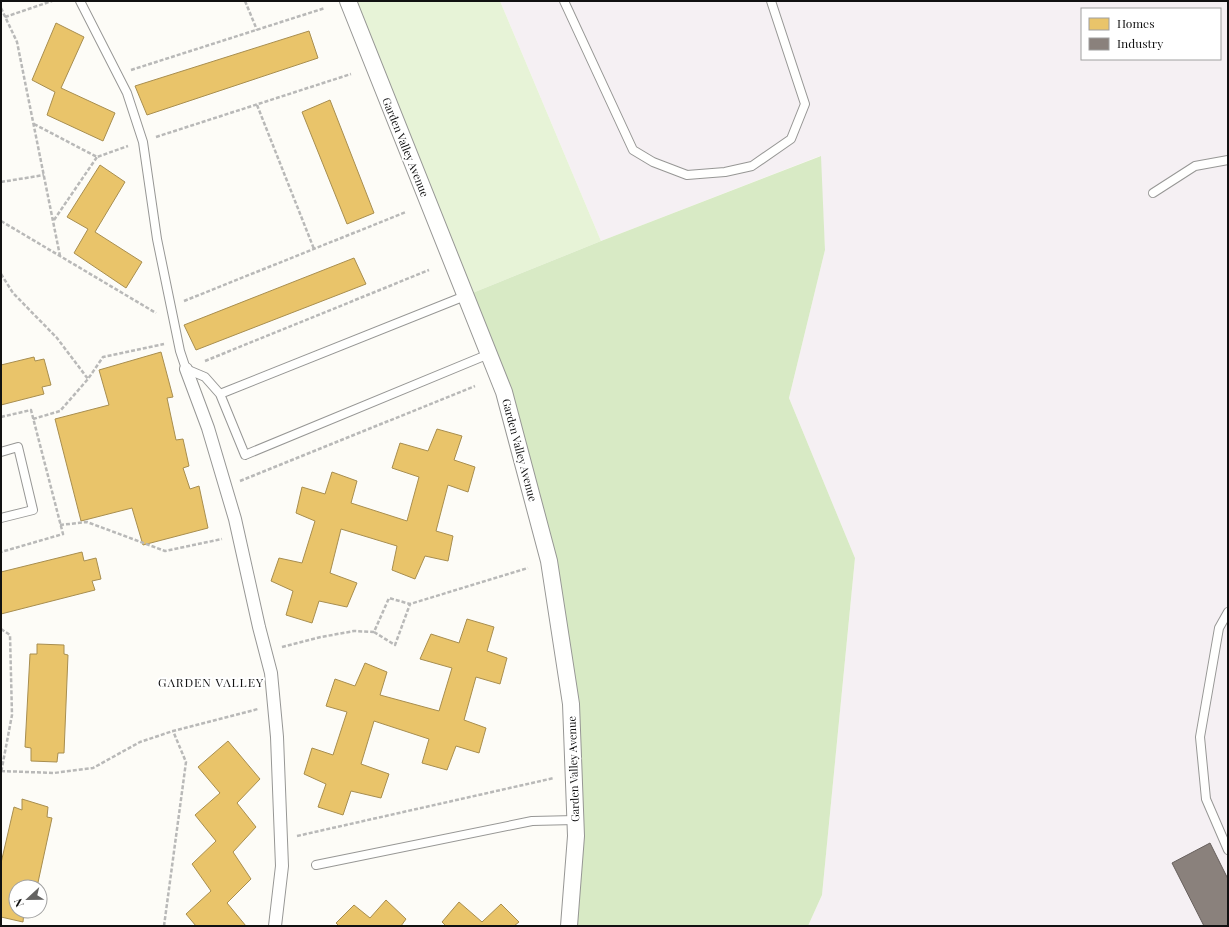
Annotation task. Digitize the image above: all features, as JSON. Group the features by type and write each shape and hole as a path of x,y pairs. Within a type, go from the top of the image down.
{"street":[{"name":"Garden Valley Avenue","path":"348,1 504,392 549,561 571,704 576,836 569,926"},
{"path":"186,369 208,428 226,487 271,673 277,737 282,866 275,926"}],"lane":[{"path":"80,1 127,93 143,142 156,239 174,324 186,369 205,376 220,394 245,455 489,354"},
{"path":"564,1 633,150 653,162 687,175 725,172 752,166 791,140 805,104 770,1"},
{"path":"1153,193 1195,166 1228,160"},
{"path":"220,394 465,296"},
{"path":"1,452 18,447 33,510 1,518"},
{"path":"1228,612 1219,628 1200,737 1206,799 1228,850"},
{"path":"316,865 532,821 575,820"}],"path":[{"path":"5,16 52,1"},
{"path":"245,1 257,30"},
{"path":"1,8 17,42 60,256"},
{"path":"117,74 325,8"},
{"path":"53,221 97,156 352,74"},
{"path":"257,105 314,249"},
{"path":"34,124 97,156"},
{"path":"1,182 44,175"},
{"path":"171,306 406,212"},
{"path":"1,221 174,324"},
{"path":"186,369 429,270"},
{"path":"1,274 13,293 57,338 88,379"},
{"path":"33,419 60,411 88,379 103,358 178,341"},
{"path":"226,487 475,386"},
{"path":"60,525 87,522 165,551 238,535"},
{"path":"374,632 389,598 410,604 528,568"},
{"path":"265,652 321,637 354,631 374,632 395,645 410,604"},
{"path":"1,629 10,635 12,715 1,772 54,773 93,768 140,742 173,731 274,705"},
{"path":"164,926 186,762 173,731"},
{"path":"281,839 554,778"}],"shaded area":[{"path":"500,1 1228,1 1228,926 808,926 822,895 855,558 789,398 825,250 820,156 601,241"}],"green space":[{"path":"348,1 500,1 601,241 465,296"},
{"path":"821,156 825,250 789,398 855,558 822,895 808,926 569,926 571,704 549,561 465,296 601,241"}],"building: Homes":[{"path":"56,23 84,37 61,88 115,113 103,141 47,115 55,92 32,80"},
{"path":"309,31 318,58 147,115 135,86"},
{"path":"330,100 374,213 347,224 302,112"},
{"path":"100,165 125,182 95,232 142,262 126,288 74,253 88,229 67,217"},
{"path":"354,258 366,284 196,350 184,325"},
{"path":"161,352 173,397 167,398 176,440 183,439 189,466 183,468 190,489 199,486 208,528 143,545 132,508 81,521 55,419 109,405 99,370"},
{"path":"34,357 35,361 44,359 51,385 42,387 44,394 1,405 1,365"},
{"path":"437,429 462,436 454,460 475,467 468,492 448,485 436,531 453,536 448,561 425,556 415,579 392,570 397,546 341,529 330,573 357,583 347,607 319,601 312,623 286,615 293,591 271,581 279,558 302,563 315,521 296,513 302,487 325,494 332,472 357,481 351,503 407,521 419,477 392,468 400,443 428,451"},
{"path":"82,552 84,561 96,558 101,579 92,581 95,590 1,614 1,572"},
{"path":"467,619 494,627 487,651 507,658 500,684 476,677 464,720 486,728 479,753 456,746 447,770 422,763 429,739 374,721 361,764 389,774 381,798 351,791 343,815 318,807 326,784 304,774 312,748 333,755 347,712 326,706 335,679 355,686 365,663 387,672 380,695 439,711 452,668 420,659 431,634 459,643"},
{"path":"37,644 64,645 64,654 68,655 64,753 58,753 57,762 31,761 31,748 25,747 30,654 37,654"},
{"path":"228,741 260,779 237,803 256,827 233,852 251,879 227,903 246,926 196,926 186,914 211,891 192,864 216,841 195,815 220,793 198,767"},
{"path":"22,799 48,807 47,817 52,818 39,879 8,879 8,919 1,917 1,863 14,807 22,810"},
{"path":"386,900 406,919 401,926 339,926 336,923 354,905 370,918"},
{"path":"459,902 482,922 501,904 519,922 514,926 446,926 442,922"},
{"path":"10,919 23,919 23,922"}],"building: Industry":[{"path":"1210,843 1228,879 1228,926 1204,926 1172,863"}],"district":[{"name":"GARDEN VALLEY","path":"211,682"}]}
